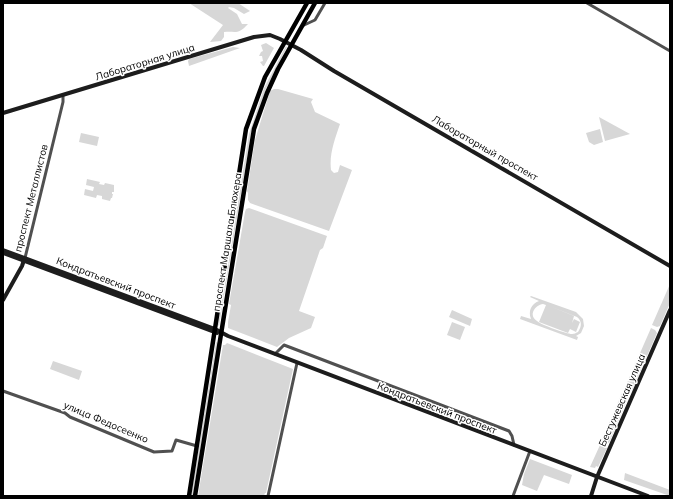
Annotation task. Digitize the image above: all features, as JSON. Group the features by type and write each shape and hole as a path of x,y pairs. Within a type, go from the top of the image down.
{"main road":[{"name":"проспект Маршала Блюхера","path":"189,496 246,129 266,77 307,3"},
{"name":"проспект Маршала Блюхера","path":"196,496 254,129 267,93 278,69 315,3"}],"street":[{"path":"302,26 314,20 325,3"},
{"path":"587,3 670,51"},
{"name":"Лабораторная улица","path":"3,113 259,36 270,35 292,45"},
{"name":"Лабораторный проспект","path":"292,45 670,266"},
{"name":"проспект Металлистов","path":"3,300 24,260 63,102 63,95"},
{"name":"Кондратьевский проспект","path":"3,250 24,260"},
{"name":"Кондратьевский проспект","path":"3,253 215,331 648,496"},
{"name":"Бестужевская улица","path":"591,496 597,477 670,310"},
{"path":"275,354 284,345 509,431 514,445"},
{"path":"268,496 297,363"},
{"name":"улица Федосеенко","path":"3,391 65,413 70,417 154,452 172,451 176,440 197,446"},
{"path":"512,496 530,451"}],"shaded area":[{"path":"189,3 238,3 250,11 244,14 234,8 228,8 237,14 242,24 248,24 239,31 224,32 224,37 221,41 210,42 223,25"},
{"path":"266,43 274,48 263,66 260,62 263,61 262,56 259,56 263,51 261,45"},
{"path":"286,46 287,47 266,89 251,134 219,326 249,134 264,88"},
{"path":"233,47 240,48 189,66 189,59"},
{"path":"274,89 313,99 311,102 315,112 340,124 334,141 331,170 334,173 338,172 340,165 352,170 329,231 250,203 248,200 247,191 255,140 270,91"},
{"path":"599,117 630,134 605,141"},
{"path":"600,129 603,142 594,145 589,142 586,133"},
{"path":"81,133 99,137 97,146 79,142"},
{"path":"87,179 100,182 99,184 104,185 105,183 114,185 114,192 112,192 113,194 110,201 102,199 102,196 97,195 96,198 84,195 85,189 93,191 94,187 86,185"},
{"path":"249,208 327,236 323,248 320,250 299,311 315,317 311,328 289,338 277,347 228,328 231,305 229,304 245,212 246,209"},
{"path":"670,284 670,303 660,326 657,327 652,325"},
{"path":"531,296 576,312 583,319 584,326 581,333 576,336 578,337 577,340 520,319 521,316 531,319 531,308 539,301 530,297","holes":["543,304 546,305 539,322 568,333 570,329 576,332 580,322 574,319 572,323 574,316 547,305 577,317 580,320 581,324 578,332 574,334 565,333 539,323 534,319 533,313 535,308"]},
{"path":"452,310 472,319 470,326 449,317"},
{"path":"452,322 465,327 460,340 447,335"},
{"path":"651,328 657,333 644,363 637,360"},
{"path":"216,342 218,343 193,496 191,496"},
{"path":"227,343 293,369 266,493 264,496 198,496 223,345"},
{"path":"53,361 82,371 79,380 50,369"},
{"path":"636,362 643,365 632,391 628,392 624,390"},
{"path":"622,393 627,395 628,398 609,443 602,440"},
{"path":"600,445 607,448 598,467 590,467"},
{"path":"530,459 572,475 569,484 544,475 537,491 522,485 524,474"},
{"path":"625,473 670,490 670,496 624,480"}]}
